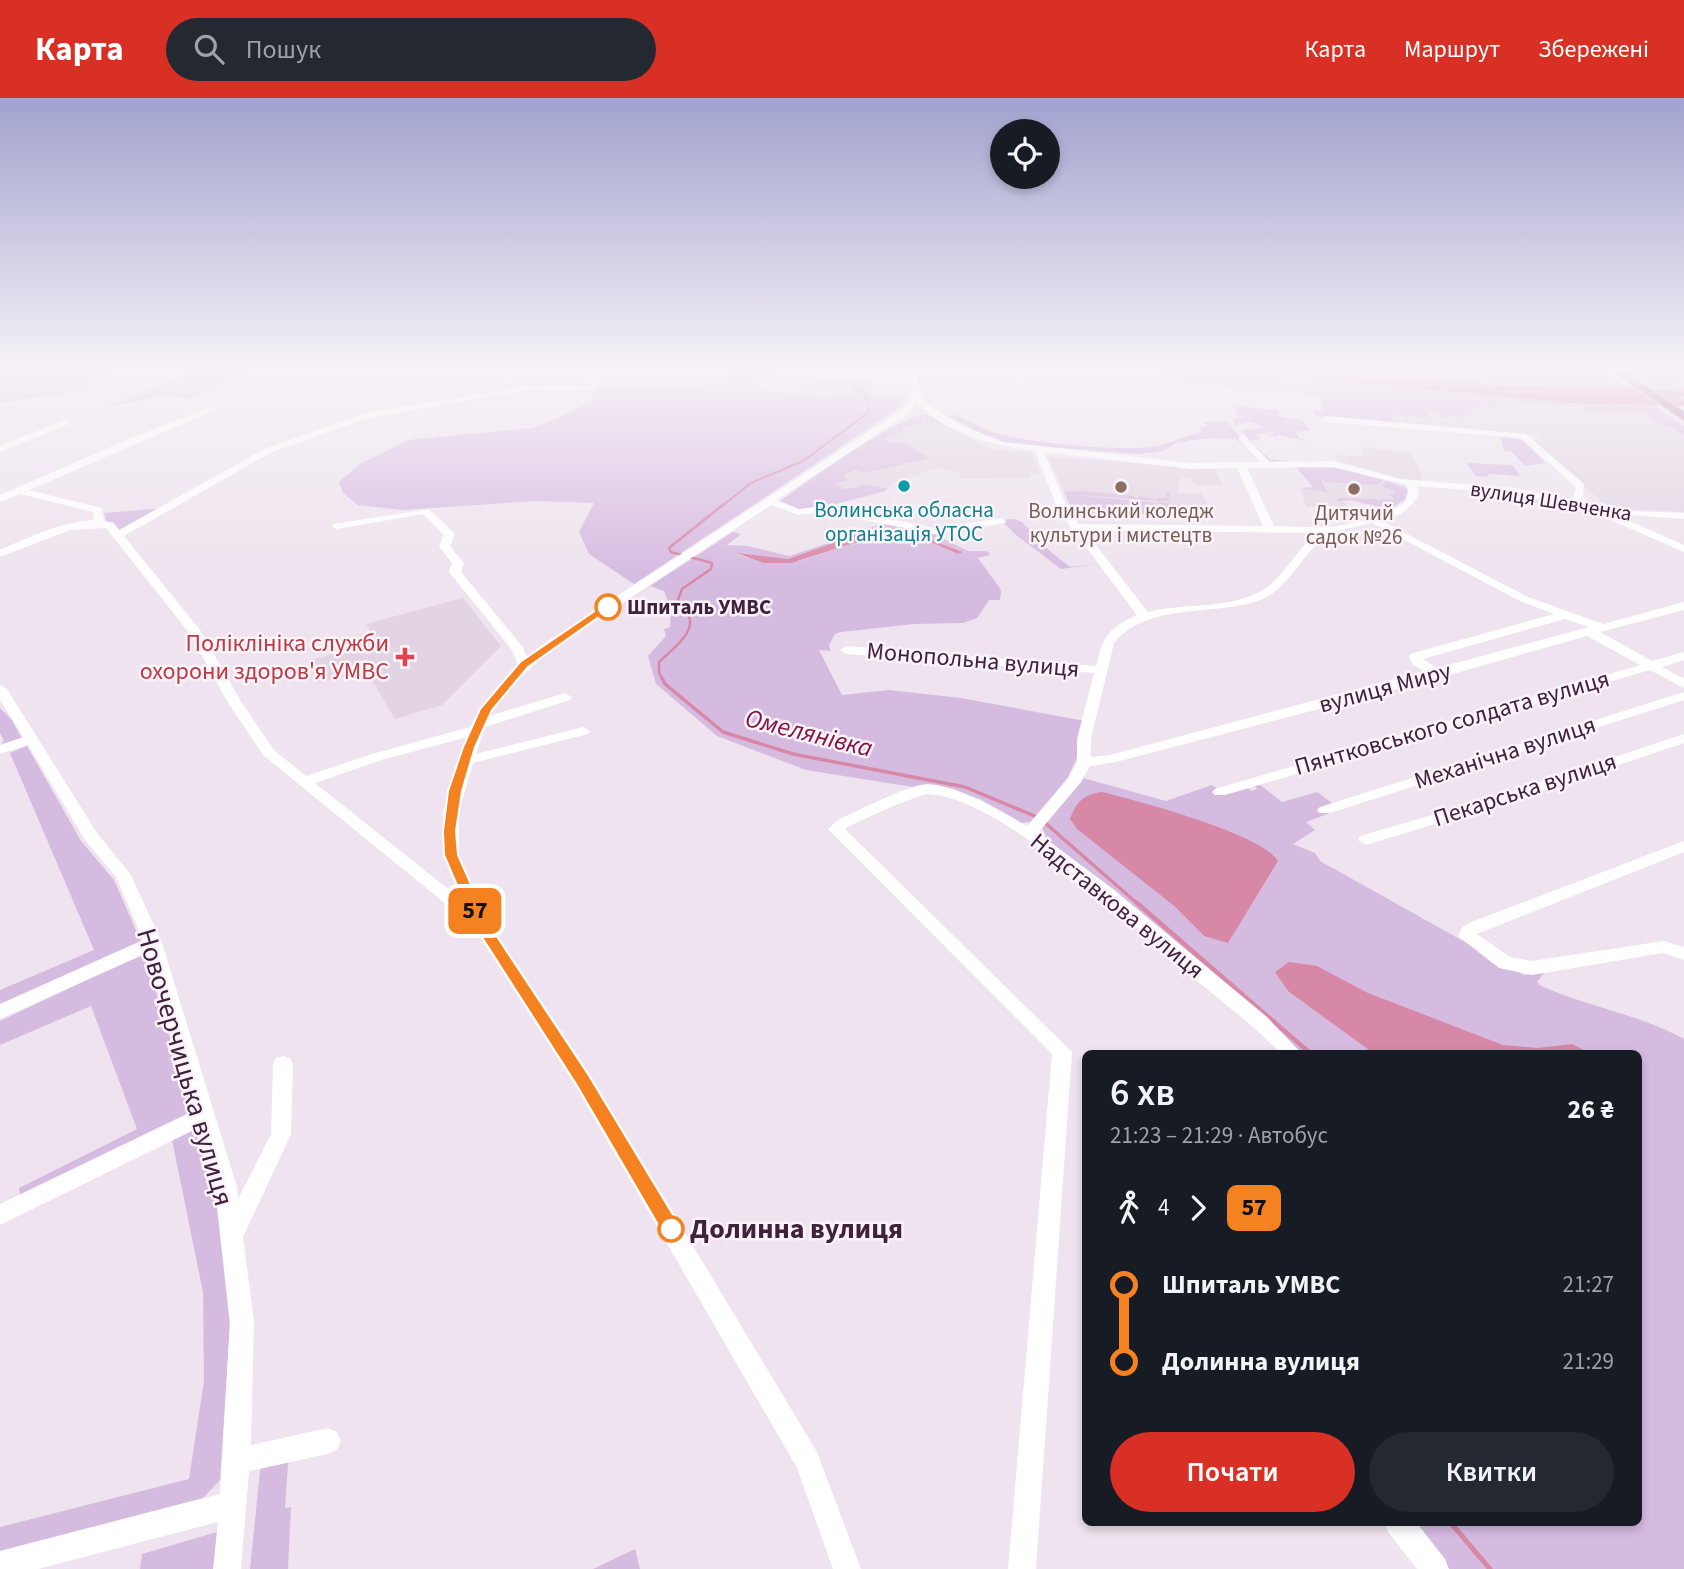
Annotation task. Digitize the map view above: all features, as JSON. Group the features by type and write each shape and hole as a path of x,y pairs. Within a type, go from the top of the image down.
{"street":[{"path":"0,449 25,439"},
{"path":"0,499 143,439"},
{"path":"117,536 267,452 298,439"},
{"path":"847,1569 807,1461 582,1079 481,925 451,855 451,813 477,727 495,696 524,664 865,439"},
{"name":"вулиця Шевченка","path":"983,439 1039,451 1178,465 1334,464 1411,484 1514,491 1627,513 1684,516"},
{"path":"1244,439 1268,465"},
{"path":"1526,439 1581,486 1578,499 1587,506 1684,550"},
{"path":"1039,451 1063,510 1145,617"},
{"path":"1241,466 1269,527"},
{"name":"Монопольна вулиця","path":"1036,825 1076,779 1084,762 1084,739 1101,670 1110,638 1118,629 1145,617 1236,603 1259,596 1275,586 1309,544 1334,530 1375,521 1412,500 1415,491 1411,484"},
{"path":"0,487 98,510 99,522"},
{"path":"771,501 797,512 823,509 934,531 1001,521"},
{"path":"337,526 425,511 450,534 444,546 458,564 455,572 518,649 524,664"},
{"path":"1375,521 1524,599 1568,614 1650,666 1684,684"},
{"path":"0,554 72,527 99,522 108,525 196,633 235,703 269,753 481,925"},
{"path":"1075,527 1269,527 1334,530"},
{"name":"вулиця Миру","path":"1084,762 1132,754 1684,606"},
{"path":"1437,674 1418,662 1415,657 1568,614"},
{"name":"Монопольна вулиця","path":"846,650 1101,670"},
{"name":"Пянтковського солдата вулиця","path":"1220,792 1684,656"},
{"name":"Новочерчицька вулиця","path":"0,689 91,836 123,875 153,943 226,1186 242,1321 237,1461 227,1569"},
{"name":"Механічна вулиця","path":"1325,810 1684,696"},
{"path":"305,781 565,697"},
{"path":"465,761 583,731"},
{"name":"Пекарська вулиця","path":"1366,840 1512,796 1684,738"},
{"path":"0,750 31,739"},
{"name":"Надставкова вулиця","path":"1022,1569 1062,1052 836,829 844,822 924,789 935,789 976,802 1036,825 1133,917 1288,1050"},
{"path":"1684,846 1475,927 1468,931 1467,936 1505,963 1524,968 1664,947 1684,954"},
{"path":"0,1012 153,943"},
{"path":"232,1236 281,1134 283,1064"},
{"path":"0,1215 205,1115"},
{"path":"237,1461 328,1441"},
{"path":"0,1565 233,1504"},
{"path":"1401,1526 1435,1569"}],"shaded area":[{"path":"853,439 634,584 589,554 579,532 594,503 534,501 402,510 358,505 343,493 339,482 360,464 408,440"},
{"path":"872,439 904,443 929,458 865,473 856,470 843,475 849,480 835,483 843,489 864,484 888,489 885,491 805,512 777,503"},
{"path":"879,439 972,439 991,449 1031,453 1040,473 1030,473 1031,477 961,479 959,473 938,468 895,482 885,491 871,496 855,498 806,494"},
{"path":"989,439 1021,439 1096,447 1136,448 1157,446 1178,439 1209,439 1174,444 1164,451 1138,454 1010,444"},
{"path":"1229,439 1241,439 1252,452 1236,439"},
{"path":"1501,439 1524,440 1545,463 1525,466 1512,452 1504,451"},
{"path":"1684,439 1684,512 1609,508 1531,441"},
{"path":"1254,445 1271,460 1289,460 1268,462"},
{"path":"1362,447 1409,452 1421,472 1422,482 1400,479 1336,460 1335,455 1364,457"},
{"name":"Волинський коледж культури і мистецтв","path":"1053,457 1215,469 1223,485 1195,485 1190,478 1181,478 1179,483 1177,493 1201,493 1213,513 1074,514 1049,459"},
{"path":"1467,463 1512,465 1521,476 1475,476"},
{"name":"Дитячий садок №26","path":"1296,467 1337,468 1406,486 1407,494 1405,499 1390,509 1350,500 1340,501 1354,510 1347,511 1331,505 1306,507 1300,488 1313,487"},
{"path":"1296,467 1337,468 1383,480 1378,485 1324,482 1318,473 1327,492 1300,488 1313,487"},
{"path":"1386,481 1408,489 1405,499 1390,509 1350,500 1340,501 1362,515 1337,500 1339,498 1395,500 1389,494 1396,494 1395,491 1381,486"},
{"path":"1082,491 1157,500 1167,498 1167,492 1170,494 1168,500 1164,501 1067,494 1155,503 1162,508 1155,513 1164,508 1157,502 1181,505 1198,513 1074,514 1064,492"},
{"path":"166,508 121,532 114,523 106,521 104,513"},
{"path":"1014,519 1022,522 1070,567 1098,564 1061,569 1016,535 1003,522 1006,521 1000,520"},
{"path":"885,524 930,532 968,551 987,551 990,555 978,558 1001,590 1000,600 989,600 977,618 963,623 914,624 841,632 835,634 829,645 831,651 819,650 842,695 889,690 961,698 1085,721 1076,760 1068,777 1033,822 1021,823 980,799 936,785 913,787 806,770 717,736 656,684 648,656 666,636 664,629 670,627 671,609 664,591 650,586 733,532 741,534 727,545 748,546 789,556 856,534 853,532 857,530","holes":["903,529 963,552 958,554 909,533 893,531 799,561 749,558 736,554 788,559 869,530"]},
{"path":"903,529 963,552 958,554 909,533 893,531 791,563 764,563 736,553 788,559 869,530"},
{"name":"Поліклініка служби охорони здоров'я УМВС","path":"463,598 501,646 442,705 395,719 366,670 319,683 307,661 377,642 366,624"},
{"path":"0,708 12,720 22,739 0,746 4,741 0,733"},
{"path":"27,746 81,841 114,880 141,942 0,1006 0,990 94,950 10,753"},
{"path":"1083,778 1166,801 1212,785 1223,794 1247,787 1251,791 1257,789 1254,785 1259,784 1282,802 1317,792 1332,803 1323,807 1330,813 1306,822 1315,830 1293,844 1315,853 1320,861 1524,975 1545,972 1537,982 1541,986 1649,1023 1684,1039 1684,1569 1449,1569 1414,1526 1642,1526 1642,1050 1409,1050 1289,992 1369,1050 1298,1050 1138,914 1048,842 1042,827","holes":["1242,838 1275,856 1204,936 1173,905"]},
{"path":"1102,792 1224,829 1249,840 1278,861 1228,943 1204,936 1173,905 1077,829 1070,819 1075,808 1085,797"},
{"path":"144,953 193,1114 20,1196 19,1188 137,1129 91,1006 0,1045 0,1021"},
{"path":"1289,962 1317,966 1368,993 1503,1045 1537,1048 1572,1044 1584,1050 1369,1050 1289,992 1275,972"},
{"path":"195,1129 215,1191 230,1326 220,1480 203,1498 0,1551 0,1527 189,1479 204,1381 203,1292 172,1140"},
{"path":"294,1456 288,1464 285,1508 291,1507 288,1569 250,1569 260,1471 262,1466"},
{"path":"217,1532 214,1569 140,1569 142,1554"},
{"path":"635,1549 640,1569 593,1569"}],"waterway":[{"name":"Омелянівка","path":"722,506 751,483 803,461 833,439"},
{"name":"Омелянівка","path":"663,680 659,673 659,662 679,643 690,626 688,615 678,600 682,589 711,569 712,563 671,552 669,548 724,504"},
{"name":"Омелянівка","path":"663,680 723,732 793,754 965,787 1037,817"},
{"name":"Омелянівка","path":"1043,821 1139,905"},
{"name":"Омелянівка","path":"1137,903 1306,1050"},
{"name":"Омелянівка","path":"1453,1526 1490,1569"}],"bus line":[{"name":"57","path":"608,607 524,664 486,709 469,747 455,791 451,813 451,855 481,925 582,1079 671,1229"}],"place":[{"name":"Волинська обласна організація УТОС","path":"904,486"},
{"name":"Волинський коледж культури і мистецтв","path":"1121,487"},
{"name":"Дитячий садок №26","path":"1354,489"},
{"name":"Шпиталь УМВС","path":"608,607"},
{"name":"Поліклініка служби охорони здоров'я УМВС","path":"405,657"},
{"name":"Долинна вулиця","path":"671,1229"}]}
